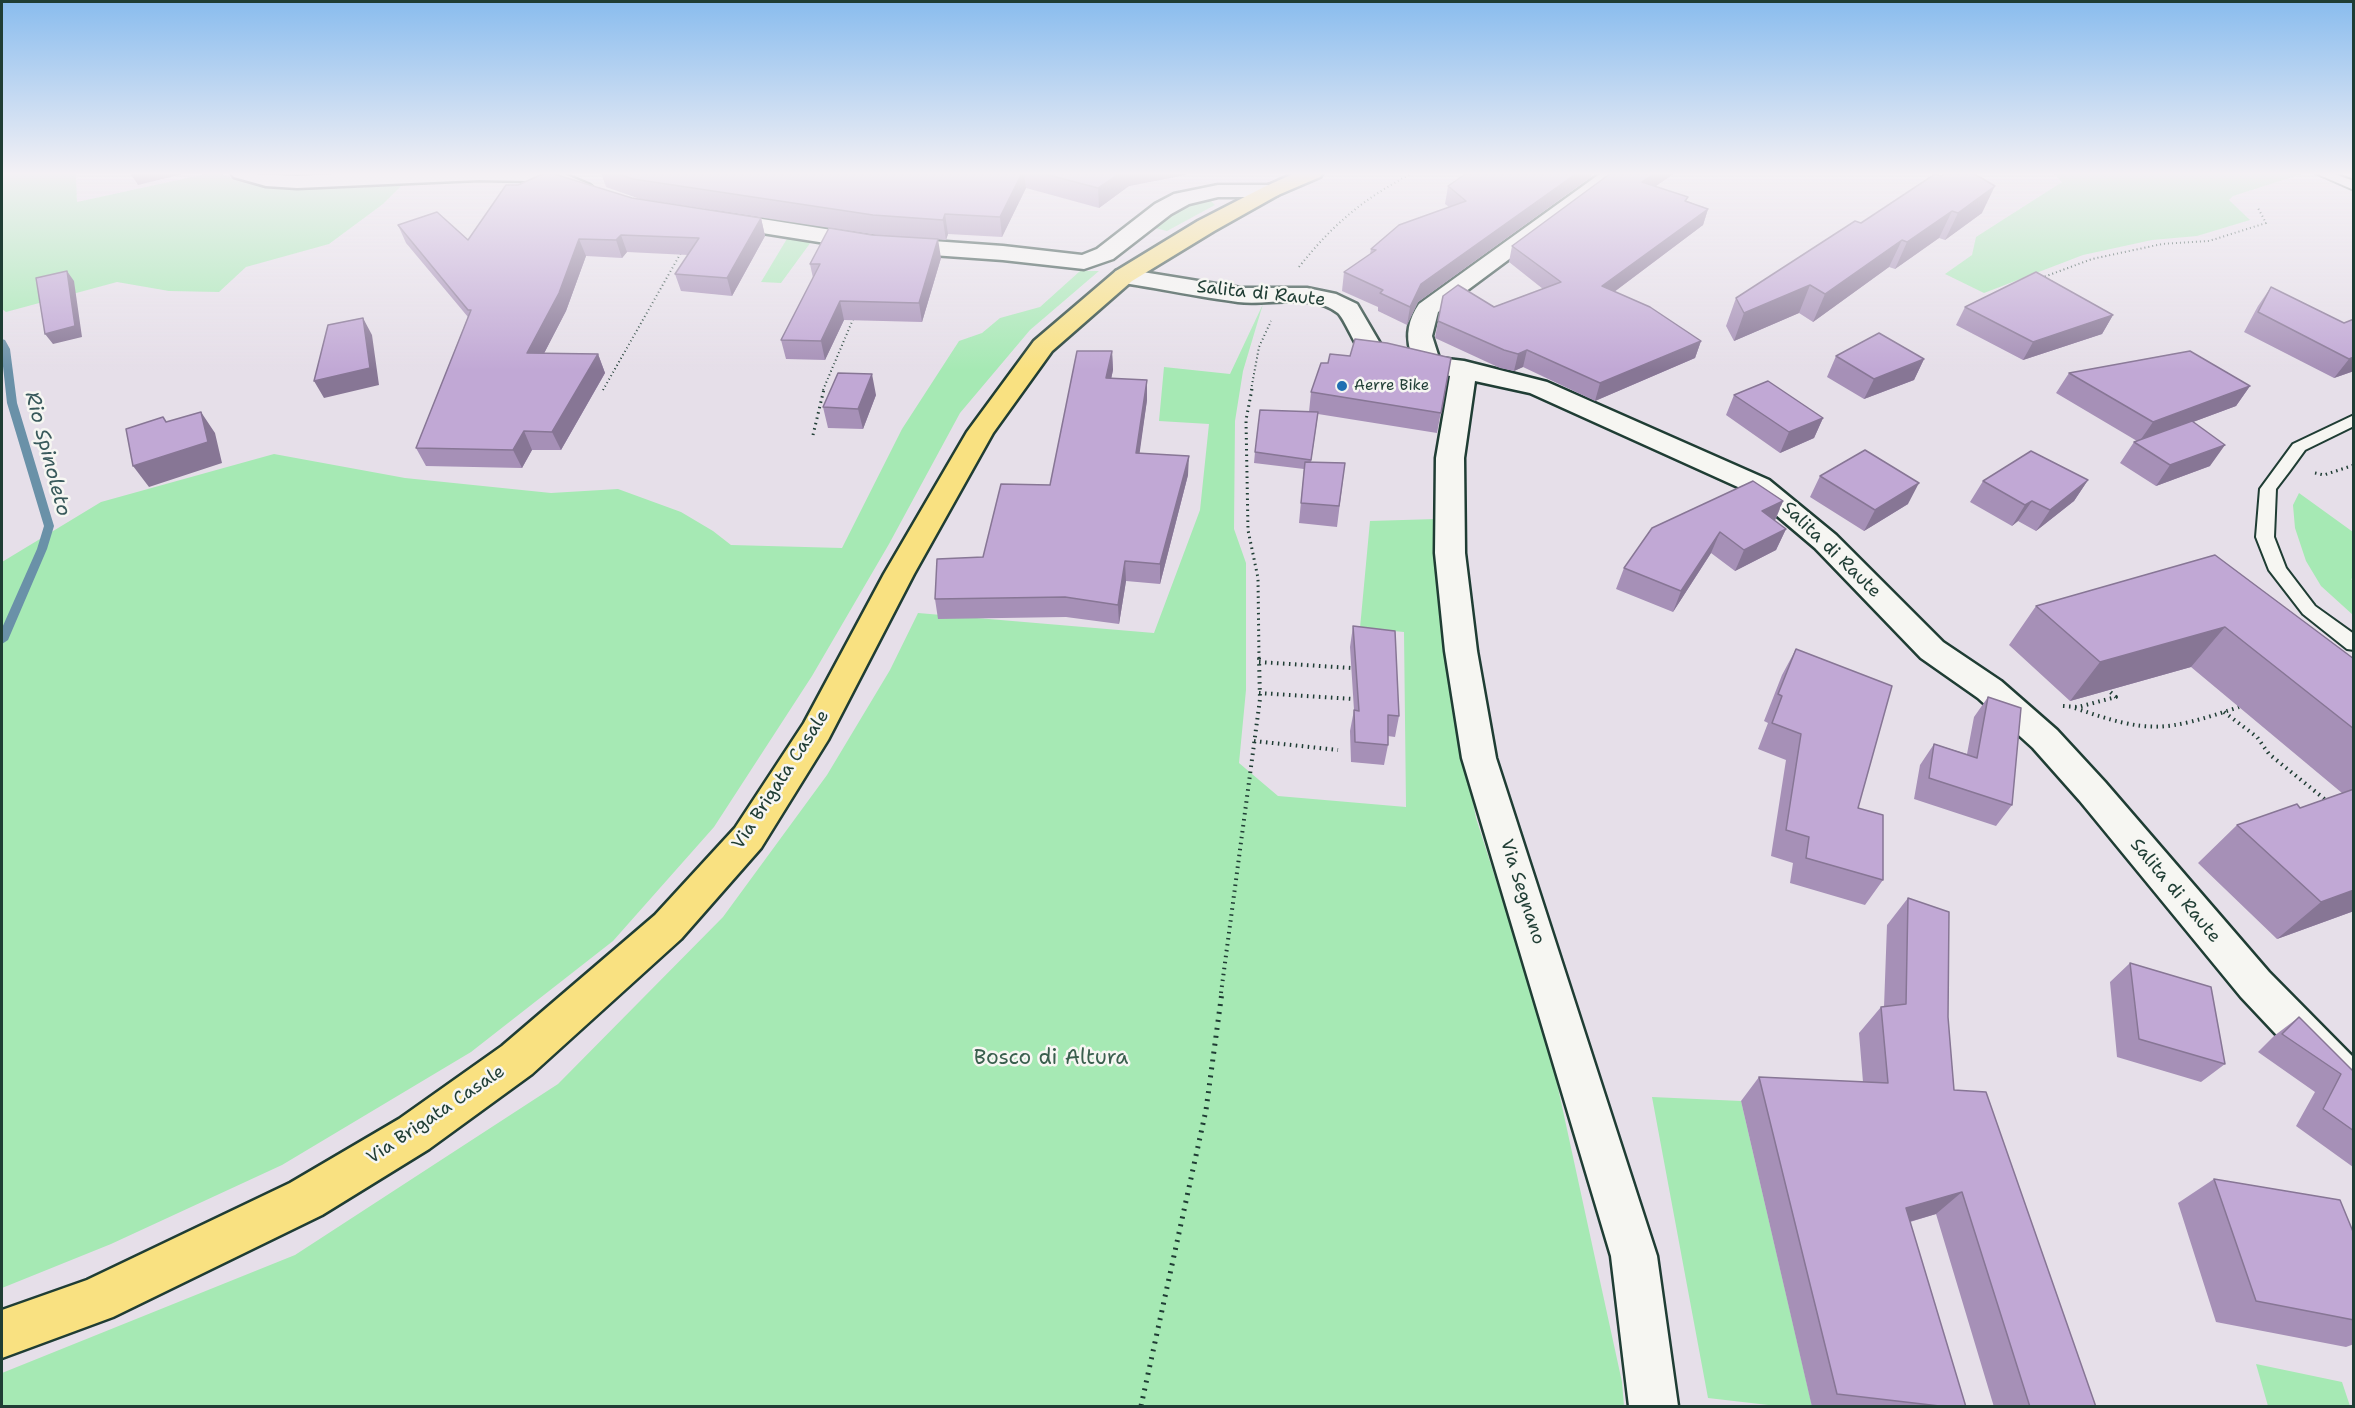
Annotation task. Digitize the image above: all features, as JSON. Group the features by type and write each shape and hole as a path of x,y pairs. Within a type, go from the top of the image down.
{"main road":[{"name":"Via Brigata Casale","path":"2,1334 96,1300 306,1199 414,1134 517,1060 668,927 748,838 816,731 899,574 980,432 1043,346 1124,276 1186,239"}],"street":[{"path":"843,239 876,244 1003,253 1084,262 1105,254 1125,239"},
{"path":"1428,362 1419,346 1421,328 1427,309 1525,239"},
{"name":"Salita di Raute","path":"1124,276 1241,295 1307,295 1328,299 1349,309 1372,351 1464,369 1538,387 1759,486 1791,507 1823,537 1927,647 1948,663 1976,679 2014,710 2064,759 2241,970 2334,1069 2354,1085"},
{"name":"Via Segnano","path":"1464,369 1450,459 1450,553 1461,651 1479,758 1634,1256 1654,1407"}],"lane":[{"path":"2354,420 2299,447 2268,489 2265,537 2278,570 2310,610 2354,644"}],"path":[{"path":"603,390 688,239"},
{"path":"1141,1407 1206,1110 1254,741 1259,693 1258,578 1248,530 1246,420 1259,347 1291,278 1321,239"},
{"path":"2038,279 2092,259 2162,244 2209,242 2219,239"},
{"path":"813,435 822,393 858,308"},
{"path":"2324,475 2354,465"},
{"path":"1259,662 1351,668"},
{"path":"1259,693 1353,699"},
{"path":"2072,707 2128,724 2161,728 2187,724 2239,707"},
{"path":"2224,711 2257,737 2269,754 2335,808"},
{"path":"1254,741 1338,750"}],"green space":[{"path":"2,239 336,239 329,244 246,267 219,292 169,291 117,282 6,312 2,309"},
{"path":"787,239 811,242 781,283 761,282"},
{"path":"1976,239 2167,239 2083,255 1984,293 1945,274 1972,255"},
{"path":"1080,271 1099,271 1030,330 960,413 889,544 812,676 714,827 613,941 471,1052 282,1165 111,1244 2,1288 2,562 101,502 274,454 405,478 551,493 618,489 681,512 731,545 842,548 902,429 959,341 982,333 1000,318 1040,307"},
{"name":"Bosco di Altura","path":"1263,304 1243,371 1235,421 1234,529 1246,563 1246,690 1239,763 1278,796 1406,807 1404,632 1360,628 1370,521 1436,519 1441,631 1476,818 1548,1042 1622,1382 1624,1406 2,1406 2,1373 295,1255 558,1084 723,917 827,775 890,670 918,613 1154,633 1200,510 1209,424 1159,421 1164,367 1230,374"},
{"path":"2299,493 2353,532 2353,578 2351,579 2353,581 2353,615 2321,586 2306,561 2295,528 2293,505"},
{"path":"1652,1097 1741,1101 1812,1406 1777,1406 1708,1398"},
{"path":"2256,1364 2342,1382 2350,1406 2268,1406"}],"building":[{"path":"409,239 469,239 617,239 579,239 559,293 527,353 598,354 552,432 524,431 513,450 416,448 471,310 468,310"},
{"path":"699,239 749,239 727,278 675,274"},
{"path":"823,239 938,239 919,303 840,301 821,341 781,340 820,264 810,264"},
{"path":"1383,239 1485,239 1421,284 1410,307 1380,293 1383,290 1344,272 1376,250 1371,249"},
{"path":"1522,239 1667,239 1602,286 1650,307 1701,341 1600,383 1527,350 1518,354 1504,350 1438,321 1443,296 1458,285 1494,307 1561,282 1512,246"},
{"path":"1828,239 1912,239 1907,242 1902,240 1825,294 1810,285 1744,313 1736,298"},
{"path":"67,271 75,326 45,334 36,278"},
{"path":"2036,272 2113,315 2033,342 1965,307"},
{"path":"2271,287 2344,323 2354,319 2354,357 2349,359 2258,312"},
{"path":"363,318 370,368 314,381 328,325"},
{"path":"1879,333 1924,359 1874,379 1836,356"},
{"path":"1355,339 1387,343 1451,358 1441,413 1311,392 1321,363 1328,363 1330,354 1350,356"},
{"path":"1077,351 1112,351 1106,378 1147,380 1136,453 1189,456 1160,564 1125,561 1118,605 1065,597 935,599 937,559 983,557 1001,484 1050,485"},
{"path":"2190,351 2250,386 2153,422 2069,373"},
{"path":"838,373 872,374 858,409 823,407"},
{"path":"1768,381 1823,418 1789,432 1734,395"},
{"path":"1260,410 1318,412 1311,460 1255,452"},
{"path":"201,412 208,442 133,466 126,429 163,417 166,422"},
{"path":"2192,421 2225,445 2170,465 2134,442"},
{"path":"1865,450 1919,483 1875,510 1820,476"},
{"path":"2031,451 2088,480 2050,510 2032,501 2025,505 1983,481"},
{"path":"1305,462 1345,463 1339,506 1301,503"},
{"path":"1753,481 1783,501 1762,511 1786,529 1744,550 1720,532 1681,591 1624,568 1652,528"},
{"path":"2215,555 2354,659 2354,729 2225,627 2100,662 2036,606"},
{"path":"1353,626 1395,631 1399,716 1388,715 1388,745 1355,742 1354,710 1359,711"},
{"path":"1796,649 1892,686 1858,808 1883,815 1883,880 1806,858 1809,837 1786,830 1801,734 1772,723 1782,696 1778,694"},
{"path":"1988,697 2021,708 2012,805 1929,778 1934,744 1977,758"},
{"path":"2354,789 2354,890 2321,902 2237,825 2297,804 2300,808"},
{"path":"1908,898 1949,912 1948,1017 1954,1090 1986,1092 2096,1407 2030,1407 1962,1192 1906,1208 1966,1407 1948,1407 1837,1394 1759,1077 1888,1083 1881,1007 1906,1004"},
{"path":"2130,963 2211,987 2225,1064 2139,1039"},
{"path":"2299,1017 2354,1072 2354,1131 2323,1109 2341,1074 2282,1034"},
{"path":"2214,1179 2340,1200 2354,1234 2354,1320 2256,1301"}],"waterway":[{"name":"Rio Spinoleto","path":"2,342 5,349 12,403 49,526 42,549 2,640"}],"place":[{"name":"Aerre Bike","path":"1342,386"}]}
